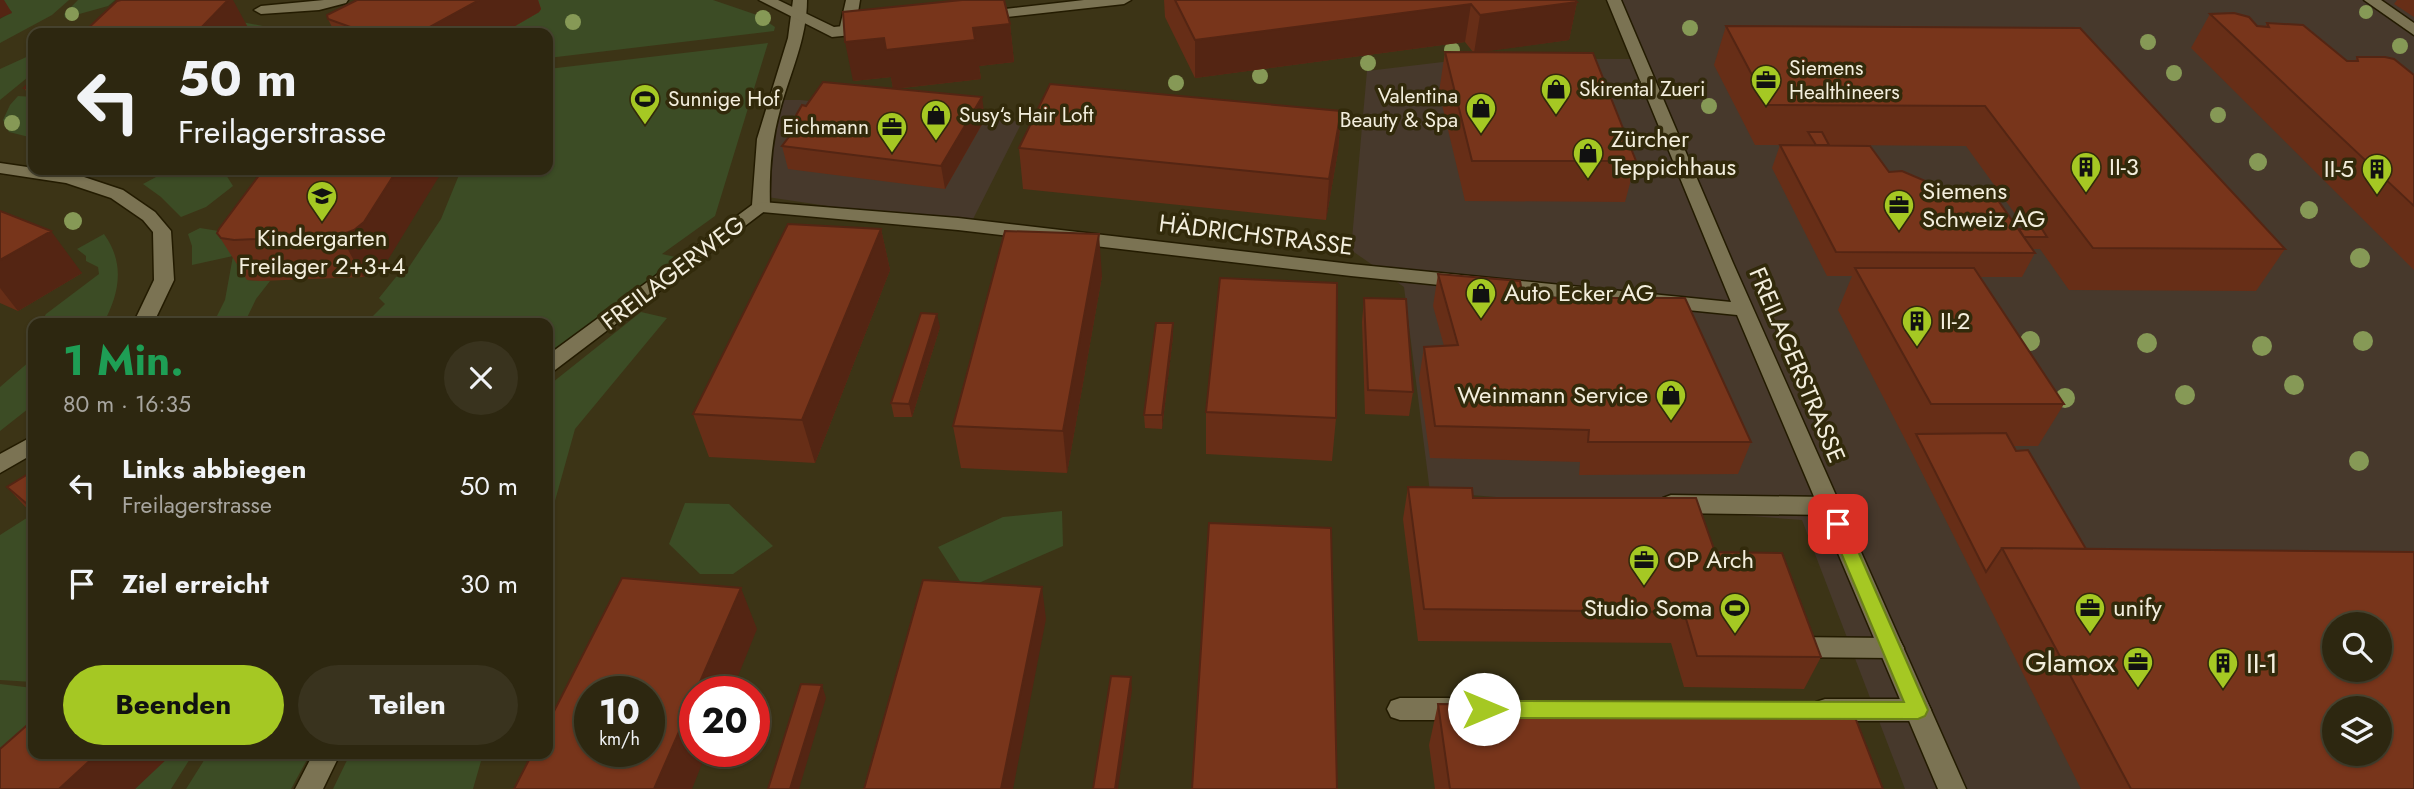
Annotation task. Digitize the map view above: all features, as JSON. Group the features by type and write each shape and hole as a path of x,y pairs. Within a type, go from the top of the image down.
{"street":[{"path":"261,10 319,6 341,0"},
{"path":"766,0 832,32 888,27"},
{"name":"FREILAGERWEG","path":"553,361 761,207 760,175 774,100 788,66 801,18 800,0"},
{"path":"847,31 853,0"},
{"path":"971,17 1124,0"},
{"name":"FREILAGERSTRASSE","path":"1614,0 1952,789"},
{"path":"2371,0 2414,30"},
{"path":"0,168 28,172"},
{"path":"48,175 69,178 117,194 149,216 162,232 164,279 146,318"},
{"name":"HÄDRICHSTRASSE","path":"761,207 958,224 1351,270 1693,307 1746,310"},
{"path":"0,465 28,447"},
{"path":"1654,504 1829,506"},
{"path":"1788,646 1891,648"},
{"path":"1401,709 1484,709"},
{"path":"1805,710 1918,710"},
{"path":"309,789 324,759"}],"shaded area":[{"path":"1622,0 2414,0 2414,789 1905,789 1802,520 1430,492 1404,287 1351,250 1367,71 1468,59 1644,59"},
{"path":"774,100 800,100 1022,122 969,227 753,195"}],"green space":[{"path":"0,0 69,0 52,15 0,43 0,19 12,12"},
{"path":"78,0 115,0 108,6 65,18 64,14"},
{"path":"518,0 713,0 757,15 775,27 774,31 553,57 553,28 512,28 539,12"},
{"path":"200,14 263,26 309,27 308,28 142,28"},
{"name":"Sunnige Hof","path":"768,43 715,216 662,254 680,258 553,353 553,318 371,318 385,304 379,298 396,277 405,273 441,219 459,175 553,175 553,68"},
{"path":"28,56 28,77 0,100 0,69"},
{"path":"18,96 28,97 28,137 9,132 3,120"},
{"path":"160,175 226,175 233,186 206,207 181,217 143,184"},
{"path":"200,228 268,239 247,280 270,281 256,299 247,318 216,318 225,300 233,256 192,265 192,246 188,234"},
{"path":"104,234 111,245 118,278 109,312 106,318 44,318 99,274 98,267 86,261 86,256 77,249"},
{"path":"641,312 667,318 575,429 553,508 553,382"},
{"path":"28,363 28,409 0,431 0,387"},
{"path":"685,503 729,504 773,546 733,574 700,574 669,544"},
{"path":"1062,511 1063,546 965,589 938,547 1003,517"},
{"path":"28,517 28,682 0,680 0,535"},
{"path":"0,684 28,687 28,728 10,744 0,748"},
{"path":"162,759 190,759 171,789 135,789"},
{"path":"205,759 307,759 291,789 186,789"},
{"path":"348,759 482,759 473,789 333,789"}],"building":[{"path":"228,0 201,28 88,28 117,1"},
{"path":"357,0 479,0 428,28 353,28 328,19 327,15"},
{"path":"962,0 1004,0 1010,24 973,28 975,40 886,50 884,38 845,42 843,12"},
{"path":"1175,0 1577,2 1480,15 1471,4 1195,40"},
{"path":"2234,13 2249,17 2257,26 2269,27 2267,23 2303,25 2347,61 2358,61 2357,57 2385,57 2394,59 2414,75 2414,206 2210,14"},
{"path":"1726,26 2080,28 2285,249 2093,248 1985,106 1768,105"},
{"path":"1445,52 1593,53 1636,161 1472,161"},
{"path":"823,82 982,97 941,166 782,146 801,121 794,119 802,105 806,106"},
{"path":"1050,84 1341,111 1329,179 1019,148"},
{"path":"1808,132 1822,132 1829,145 1816,145"},
{"name":"Siemens Schweiz AG","path":"1780,145 1870,146 1889,172 1902,171 1944,189 1951,199 1997,199 2035,253 1836,252"},
{"path":"259,175 394,175 364,222 354,230 340,235 234,240 221,238 217,233"},
{"path":"0,211 51,231 0,260"},
{"path":"788,224 881,229 802,420 693,414"},
{"path":"2019,229 2042,229 2047,237 2024,237"},
{"path":"1005,231 1099,234 1063,431 953,426"},
{"path":"1855,268 1974,268 2064,404 1931,404"},
{"path":"1438,274 1520,281 1523,298 1685,298 1751,442 1588,442 1589,430 1435,426 1424,347 1458,345"},
{"path":"1220,278 1337,283 1336,418 1206,412"},
{"path":"1364,298 1406,299 1413,392 1368,390"},
{"path":"921,313 937,314 909,404 891,403"},
{"path":"1156,323 1173,323 1162,415 1144,415"},
{"path":"2006,433 2016,451 2028,450 2086,549 2002,548 1986,572 1916,434"},
{"path":"28,474 28,505 7,487"},
{"path":"1408,487 1472,488 1473,498 1696,498 1715,552 1782,553 1821,657 1697,656 1684,612 1424,609"},
{"path":"1209,523 1331,528 1337,789 1192,789"},
{"name":"II-1","path":"2002,548 2414,552 2414,789 2131,789"},
{"path":"622,578 741,588 703,676 679,676 679,732 665,764 665,676 574,676 574,767 664,767 654,789 514,789 529,759 553,759 553,713"},
{"path":"923,580 1042,587 1001,789 864,789"},
{"path":"1111,676 1131,677 1115,789 1093,789"},
{"path":"801,684 822,685 790,789 768,789"},
{"path":"1438,704 1851,707 1883,789 1450,789"},
{"path":"28,724 28,759 92,759 59,789 0,789 0,749"}],"place":[{"name":"Siemens Healthineers","path":"1766,107"},
{"name":"Skirental Zueri","path":"1556,116"},
{"name":"Sunnige Hof","path":"645,126"},
{"name":"Valentina Beauty & Spa","path":"1481,135"},
{"name":"Susy‘s Hair Loft","path":"936,142"},
{"name":"Eichmann","path":"892,154"},
{"name":"Zürcher Teppichhaus","path":"1588,180"},
{"name":"II-3","path":"2086,194"},
{"name":"II-5","path":"2377,196"},
{"name":"Kindergarten Freilager 2+3+4","path":"322,223"},
{"name":"Siemens Schweiz AG","path":"1899,232"},
{"name":"Auto Ecker AG","path":"1481,320"},
{"name":"II-2","path":"1917,348"},
{"name":"Weinmann Service","path":"1671,422"},
{"name":"OP Arch","path":"1644,587"},
{"name":"Studio Soma","path":"1735,635"},
{"name":"unify","path":"2090,635"},
{"name":"Glamox","path":"2138,689"},
{"name":"II-1","path":"2223,690"}],"route":[{"path":"1484,709 1918,710 1838,524"}]}
